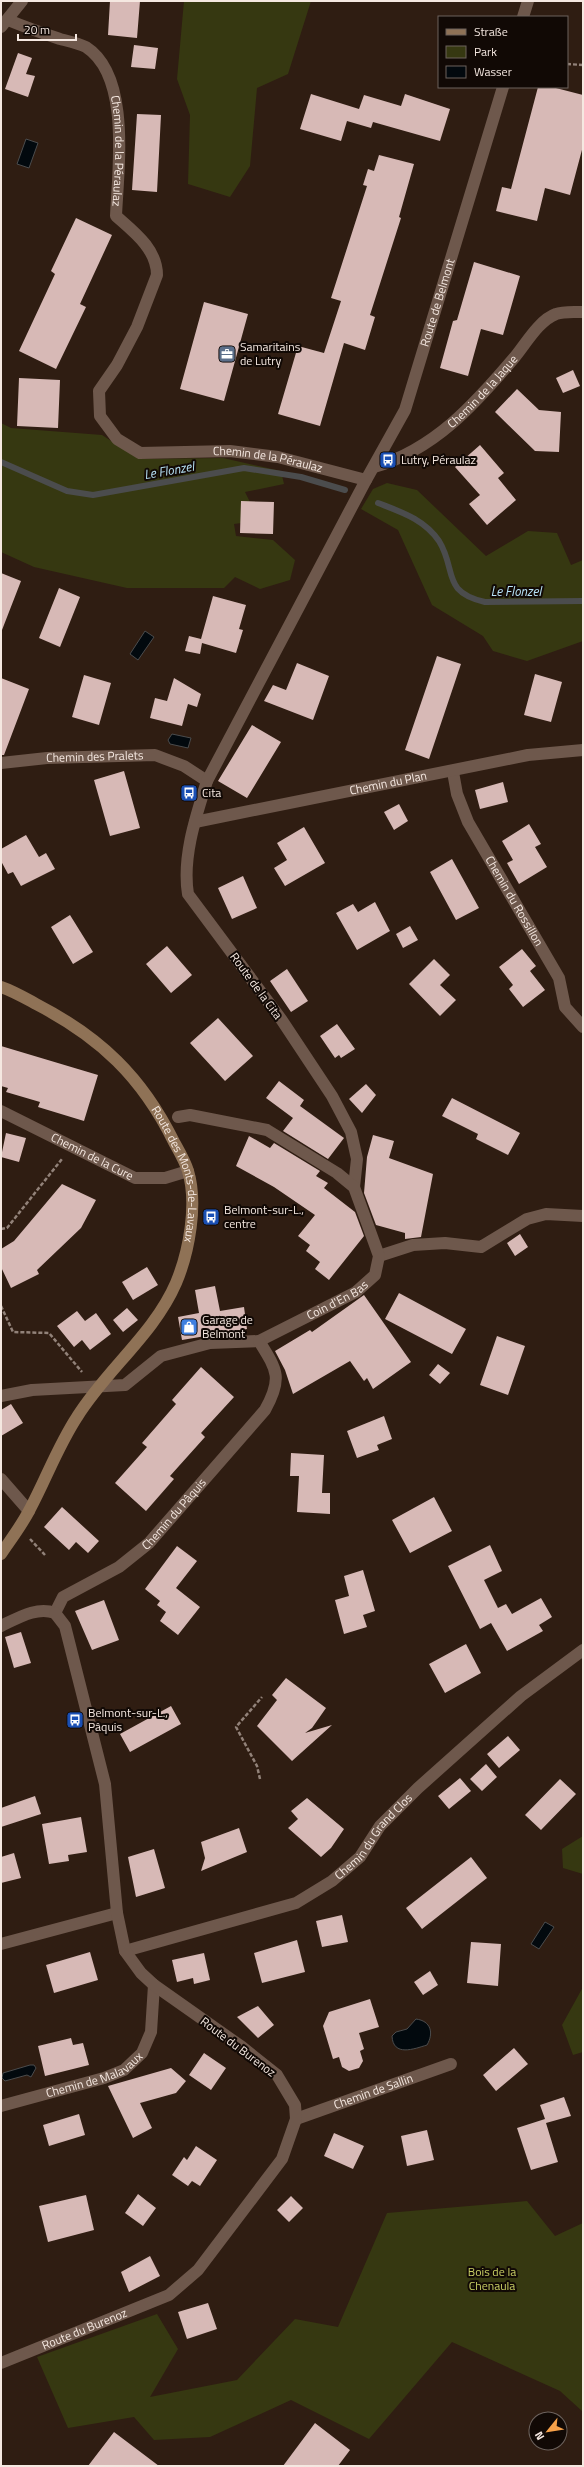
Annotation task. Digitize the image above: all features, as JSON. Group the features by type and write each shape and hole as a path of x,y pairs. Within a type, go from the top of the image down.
{"street":[{"path":"5,23 22,1"},
{"path":"523,16 528,1"},
{"name":"Chemin de la Péraulaz","path":"5,23 85,47 103,62 113,85 119,139 116,216 136,234 153,254 157,266 157,275 137,328 117,365 99,391 100,416 117,439 140,453 225,450 278,457 366,480"},
{"name":"Route de Belmont","path":"207,781 366,480 405,410 503,88"},
{"name":"Chemin de la Jaque","path":"374,467 392,462 419,448 459,419 515,358 533,332 555,314 583,312"},
{"name":"Chemin du Plan","path":"195,822 453,772 528,755 583,750"},
{"name":"Chemin des Pralets","path":"1,763 47,758 155,755 184,766 207,781"},
{"name":"Chemin du Rossillon","path":"453,772 457,794 468,822 559,978 565,1007 583,1027"},
{"name":"Route de la Cita","path":"207,781 195,822 186,878 188,894 281,1020 332,1096 351,1132 357,1158 354,1187"},
{"name":"Route des Monts-de-Lavaux","path":"1,987 64,1018 94,1039 129,1072 165,1123 188,1172 192,1214 185,1257 175,1284 139,1339 98,1388 77,1417 62,1443 30,1511 1,1554"},
{"name":"Chemin de la Cure","path":"1,1111 135,1178 165,1178 188,1172"},
{"path":"178,1117 190,1115 267,1130 336,1173 354,1187 379,1256 413,1245 445,1243 481,1247 527,1219 546,1214 583,1216"},
{"name":"Coin d'En Bas","path":"1,1396 32,1390 98,1388 124,1385 161,1356 210,1344 259,1340 356,1292 375,1275 379,1256"},
{"name":"Chemin du Pâquis","path":"55,1613 64,1597 119,1568 149,1543 264,1410 276,1384 275,1366 259,1340"},
{"path":"1,1479 30,1511"},
{"path":"1,1626 28,1613 46,1609 55,1613"},
{"name":"Route du Burenoz","path":"1,2363 169,2295 198,2270 282,2159 296,2119 295,2105 277,2075 242,2047 154,1985 140,1973 125,1951 117,1913 105,1784 65,1626 55,1613"},
{"name":"Chemin du Grand Clos","path":"125,1951 296,1903 332,1881 360,1857 380,1826 418,1788 522,1696 583,1650"},
{"path":"1,1944 117,1913"},
{"name":"Chemin de Malavaux","path":"1,2106 104,2078 124,2070 142,2053 150,2032 154,1985"},
{"name":"Chemin de Sallin","path":"296,2119 451,2064"}],"path":[{"path":"568,64 583,65"},
{"path":"1,1229 8,1228 65,1156"},
{"path":"1,1306 13,1332 49,1333 86,1378"},
{"path":"28,1536 45,1555"},
{"path":"260,1779 257,1766 236,1727 262,1697"}],"green space":[{"path":"184,1 311,1 288,74 257,88 250,166 230,197 188,184 190,115 177,79"},
{"path":"1,423 11,428 102,435 139,459 223,458 281,471 284,484 245,492 252,506 249,522 234,524 236,536 273,540 295,560 290,580 260,589 235,577 224,588 127,588 34,567 1,552"},
{"path":"387,483 417,490 486,556 528,531 557,533 571,565 583,560 583,641 527,661 493,651 483,636 432,605 398,530 361,509 373,489"},
{"path":"583,1836 583,1874 563,1868 562,1849"},
{"path":"583,1987 583,2052 573,2055 562,2025"},
{"name":"Bois de la Chenaula","path":"527,2201 555,2236 583,2223 582,2411 560,2391 452,2342 369,2439 291,2400 210,2437 154,2440 134,2417 68,2428 37,2357 157,2314 178,2349 150,2397 237,2380 295,2319 338,2327 387,2213"}],"water":[{"path":"26,139 38,143 29,168 17,164"},
{"path":"145,631 154,637 138,660 130,654"},
{"path":"172,734 191,738 188,748 170,744 168,740"},
{"path":"545,1922 554,1927 539,1949 531,1944"},
{"path":"416,2019 425,2022 430,2028 431,2032 427,2045 405,2050 396,2047 393,2043 392,2036 396,2032 407,2029"},
{"path":"34,2065 36,2068 31,2077 27,2075 5,2081 2,2078 3,2073"}],"building":[{"path":"110,1 140,1 137,38 108,35"},
{"path":"134,45 158,48 155,69 131,67"},
{"path":"18,53 32,58 26,74 35,76 28,97 5,89"},
{"path":"538,88 556,88 583,95 583,146 570,195 545,188 537,221 496,211 502,187 511,189"},
{"path":"311,94 359,109 364,95 401,106 405,94 450,109 440,141 373,122 371,128 347,121 341,141 300,129"},
{"path":"137,114 161,115 157,192 132,190"},
{"path":"379,155 414,164 399,217 401,218 370,315 375,317 365,350 344,343 320,426 278,414 298,346 324,353 341,301 331,298 367,186 363,185 368,169 374,171"},
{"path":"76,218 112,235 80,304 86,307 56,369 19,351 55,274 51,271"},
{"path":"474,262 520,276 503,335 481,329 468,376 440,368 453,321 457,320"},
{"path":"204,302 248,314 224,401 180,389"},
{"path":"573,370 580,386 563,393 556,378"},
{"path":"19,378 60,380 58,428 17,426"},
{"path":"517,389 539,410 561,412 559,452 535,451 495,412"},
{"path":"480,445 504,473 498,478 516,500 487,525 469,504 480,495 455,467"},
{"path":"241,501 274,502 273,534 240,533"},
{"path":"1,573 21,581 2,630 1,630"},
{"path":"59,588 80,597 60,647 39,638"},
{"path":"213,596 246,605 239,629 243,630 236,653 202,643 200,654 185,651 189,636 201,639"},
{"path":"437,656 461,664 429,759 405,750"},
{"path":"297,663 329,676 313,720 264,701 273,685 286,690"},
{"path":"535,674 562,682 551,722 524,715"},
{"path":"84,675 111,683 99,725 72,717"},
{"path":"1,678 29,689 4,755 1,755"},
{"path":"174,678 201,694 197,707 188,704 182,726 150,718 155,698 167,701"},
{"path":"252,725 281,742 247,798 218,781"},
{"path":"124,771 140,828 110,836 94,780"},
{"path":"503,782 508,802 480,809 475,790"},
{"path":"399,804 408,821 394,830 384,812"},
{"path":"529,824 541,844 535,847 547,867 519,884 507,863 513,860 502,841"},
{"path":"304,827 325,863 285,886 274,868 287,860 277,843"},
{"path":"26,835 39,857 46,853 55,869 21,886 13,872 8,874 1,861 1,849"},
{"path":"452,859 479,908 456,920 430,872"},
{"path":"243,876 257,908 232,919 218,888"},
{"path":"375,902 390,931 357,950 336,913 353,904 358,912"},
{"path":"70,915 93,952 73,964 51,927"},
{"path":"410,926 418,940 403,948 396,934"},
{"path":"167,946 192,975 171,993 146,964"},
{"path":"522,949 536,966 530,971 545,990 523,1007 509,989 513,985 499,967"},
{"path":"434,959 450,975 440,985 456,1000 440,1016 409,984"},
{"path":"287,969 308,1001 291,1012 270,981"},
{"path":"218,1018 253,1056 225,1081 190,1043"},
{"path":"337,1024 355,1049 341,1058 339,1055 335,1058 320,1036"},
{"path":"1,1046 98,1075 84,1121 38,1107 40,1102 6,1092 8,1088 1,1086"},
{"path":"279,1081 304,1100 300,1106 344,1138 328,1159 283,1131 293,1118 266,1098"},
{"path":"366,1084 376,1095 362,1113 349,1099"},
{"path":"452,1098 520,1133 508,1155 476,1139 478,1134 442,1116"},
{"path":"6,1133 26,1138 19,1162 1,1157"},
{"path":"373,1135 394,1141 389,1158 433,1174 421,1237 405,1239 405,1233 376,1225 364,1193 367,1157"},
{"path":"249,1136 270,1148 274,1143 320,1171 316,1176 328,1183 324,1188 355,1212 364,1236 329,1280 315,1269 320,1262 306,1251 310,1245 298,1236 315,1215 274,1187 236,1166"},
{"path":"62,1184 96,1200 81,1228 37,1270 39,1274 11,1288 1,1267 1,1249 14,1241"},
{"path":"520,1234 528,1247 515,1256 507,1243"},
{"path":"147,1267 158,1285 133,1300 122,1282"},
{"path":"215,1286 220,1311 244,1307 247,1329 182,1340 178,1317 199,1313 195,1290"},
{"path":"399,1293 466,1329 452,1354 385,1319"},
{"path":"364,1295 411,1362 373,1389 367,1378 364,1381 350,1361 293,1394 285,1370 275,1351 310,1330 312,1332"},
{"path":"127,1308 138,1320 123,1332 113,1320"},
{"path":"77,1311 85,1321 96,1313 111,1334 90,1350 82,1340 74,1347 57,1326"},
{"path":"497,1336 525,1346 508,1395 480,1385"},
{"path":"438,1364 450,1373 440,1384 429,1375"},
{"path":"201,1367 234,1397 201,1433 205,1437 170,1476 174,1479 146,1511 115,1483 147,1447 142,1443 176,1404 172,1400"},
{"path":"11,1404 23,1423 1,1436 1,1410"},
{"path":"384,1416 392,1439 377,1445 379,1450 357,1458 347,1431"},
{"path":"291,1453 324,1455 322,1493 330,1493 330,1514 297,1512 299,1476 290,1476"},
{"path":"434,1497 452,1531 410,1553 392,1520"},
{"path":"62,1507 99,1541 88,1553 76,1542 69,1550 44,1527"},
{"path":"490,1545 502,1571 484,1580 498,1608 506,1604 512,1614 541,1598 552,1617 539,1625 543,1631 507,1651 491,1623 480,1629 448,1566"},
{"path":"177,1546 197,1561 176,1588 200,1607 178,1635 160,1621 166,1612 157,1605 160,1601 145,1589"},
{"path":"363,1570 375,1611 363,1615 367,1627 344,1634 335,1600 349,1596 344,1576"},
{"path":"104,1600 119,1640 92,1650 75,1611"},
{"path":"21,1632 31,1663 14,1668 5,1637"},
{"path":"466,1644 481,1673 445,1693 429,1664"},
{"path":"286,1678 326,1708 312,1728 305,1733 332,1725 292,1761 257,1726 277,1700 272,1695"},
{"path":"171,1706 181,1724 130,1752 120,1734"},
{"path":"508,1736 520,1750 499,1768 487,1754"},
{"path":"486,1764 497,1777 482,1791 470,1779"},
{"path":"460,1778 471,1791 449,1809 438,1796"},
{"path":"560,1779 576,1794 541,1830 525,1815"},
{"path":"35,1796 41,1814 1,1827 1,1808"},
{"path":"307,1798 344,1829 331,1848 321,1857 288,1828 298,1819 291,1811"},
{"path":"81,1817 87,1852 68,1855 69,1861 49,1864 42,1824"},
{"path":"239,1828 247,1852 201,1871 205,1858 201,1842"},
{"path":"154,1849 165,1888 136,1897 128,1857"},
{"path":"14,1853 21,1878 1,1883 1,1857"},
{"path":"471,1857 487,1878 422,1929 406,1908"},
{"path":"342,1915 348,1942 322,1947 316,1921"},
{"path":"297,1940 305,1972 262,1983 254,1953"},
{"path":"471,1942 501,1944 498,1986 467,1983"},
{"path":"90,1952 98,1980 54,1993 46,1965"},
{"path":"204,1953 210,1980 194,1984 193,1978 177,1982 172,1960"},
{"path":"430,1971 438,1985 423,1995 414,1982"},
{"path":"370,1999 379,2027 359,2033 364,2049 360,2051 363,2061 359,2068 349,2071 342,2067 339,2057 333,2059 323,2026 329,2012"},
{"path":"258,2006 274,2025 258,2038 237,2017"},
{"path":"71,2038 73,2045 83,2043 89,2065 45,2076 38,2046"},
{"path":"514,2048 528,2064 496,2091 483,2075"},
{"path":"204,2053 226,2068 211,2090 189,2075"},
{"path":"171,2068 186,2081 176,2093 140,2103 152,2128 133,2138 108,2086"},
{"path":"564,2097 571,2116 546,2123 558,2162 531,2170 517,2128 545,2119 540,2105"},
{"path":"79,2114 85,2135 49,2146 43,2125"},
{"path":"427,2130 434,2160 407,2166 401,2136"},
{"path":"334,2133 364,2146 353,2169 324,2156"},
{"path":"196,2146 217,2160 200,2186 192,2181 188,2186 172,2175 184,2157 187,2160"},
{"path":"138,2194 156,2208 143,2226 125,2213"},
{"path":"86,2195 94,2230 48,2242 39,2206"},
{"path":"291,2196 303,2208 289,2222 277,2210"},
{"path":"150,2256 160,2276 129,2292 121,2272"},
{"path":"208,2303 217,2329 187,2339 178,2312"},
{"path":"315,2423 350,2450 338,2466 283,2466"},
{"path":"114,2432 159,2466 88,2466"}],"waterway":[{"name":"Le Flonzel","path":"1,462 67,491 93,495 244,468 301,477 345,490"},
{"name":"Le Flonzel","path":"378,503 412,517 433,533 439,541 448,561 452,579 456,586 471,598 485,602 583,601"}],"place":[{"name":"Samaritains de Lutry","path":"227,354"},
{"name":"Lutry, Péraulaz","path":"388,460"},
{"name":"Cita","path":"189,793"},
{"name":"Belmont-sur-L., centre","path":"211,1217"},
{"name":"Garage de Belmont","path":"189,1327"},
{"name":"Belmont-sur-L., Pâquis","path":"75,1720"}]}
